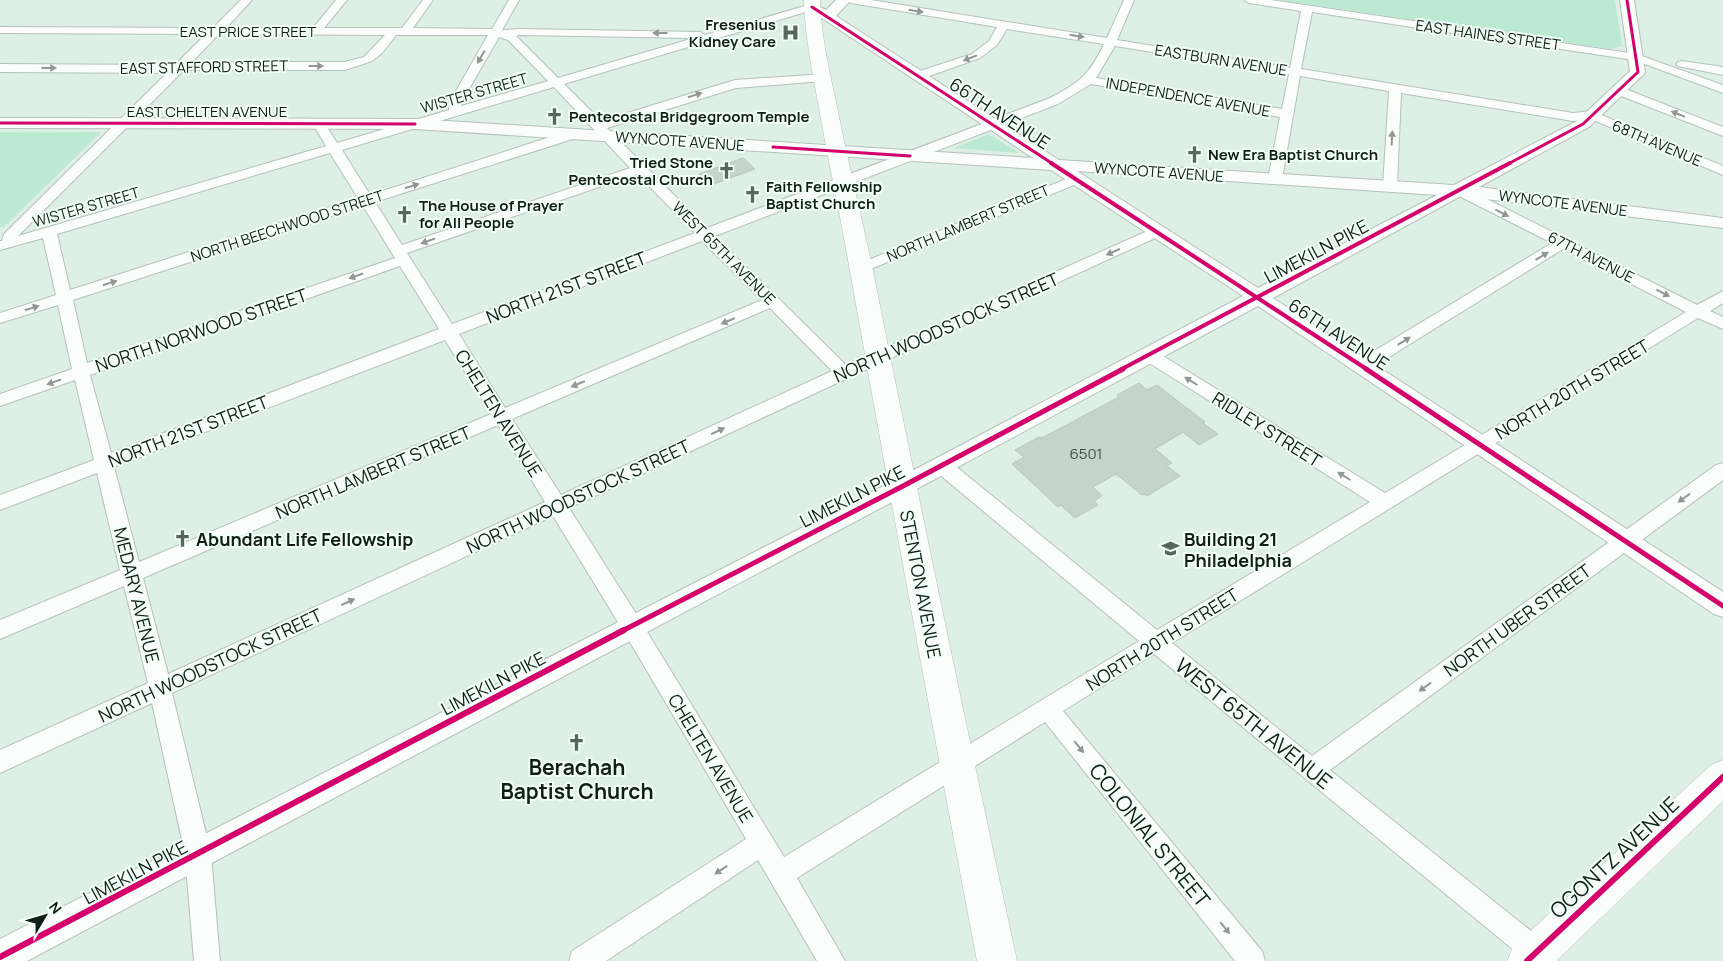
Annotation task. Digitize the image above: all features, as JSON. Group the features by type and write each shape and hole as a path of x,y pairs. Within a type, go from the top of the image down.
{"main road":[{"name":"STENTON AVENUE","path":"812,4 814,36 836,151 879,359 887,413 996,961"},
{"name":"OGONTZ AVENUE","path":"1537,958 1723,777"}],"street":[{"path":"5,241 247,0"},
{"path":"316,31 342,0"},
{"path":"406,32 428,0"},
{"path":"454,112 455,103 500,33 514,0"},
{"path":"827,18 844,0"},
{"name":"EASTBURN AVENUE","path":"851,0 1573,117 1592,116"},
{"name":"NORTH 21ST STREET","path":"0,503 1054,101 1072,92 1088,80 1110,41 1129,0"},
{"name":"EAST HAINES STREET","path":"1249,0 1636,57 1723,89"},
{"name":"LIMEKILN PIKE","path":"0,957 903,486 1583,124 1638,72 1627,0"},
{"name":"66TH AVENUE","path":"812,4 827,18 842,28 1258,297 1723,606"},
{"name":"WISTER STREET","path":"5,241 49,231 415,124 812,4"},
{"path":"1275,179 1307,8"},
{"path":"918,76 976,56 992,43 1004,25"},
{"path":"814,36 826,30 842,28"},
{"name":"EAST PRICE STREET","path":"0,30 685,33 708,37"},
{"name":"EAST STAFFORD STREET","path":"0,68 168,69 191,65 351,65 363,63 374,56 393,32"},
{"name":"WEST 65TH AVENUE","path":"500,33 512,38 639,169 844,373"},
{"path":"1636,57 1723,71"},
{"path":"602,131 735,84 823,77"},
{"name":"INDEPENDENCE AVENUE","path":"1088,80 1287,114"},
{"path":"1390,186 1395,88"},
{"path":"1620,91 1723,132"},
{"name":"68TH AVENUE","path":"1592,116 1723,171"},
{"name":"EAST CHELTEN AVENUE","path":"0,123 415,124"},
{"name":"CHELTEN AVENUE","path":"319,124 365,201 632,626 832,961"},
{"name":"WYNCOTE AVENUE","path":"415,124 574,134 602,131 836,151 1458,190 1723,223"},
{"name":"NORTH BEECHWOOD STREET","path":"0,318 574,134"},
{"name":"NORTH NORWOOD STREET","path":"0,400 639,169"},
{"name":"NORTH LAMBERT STREET","path":"861,268 1076,179"},
{"name":"67TH AVENUE","path":"1458,190 1723,324"},
{"name":"MEDARY AVENUE","path":"49,231 63,298 160,688 198,854 207,961"},
{"name":"NORTH WOODSTOCK STREET","path":"0,762 844,373 879,359 1157,232"},
{"path":"1362,366 1563,243"},
{"name":"NORTH 20TH STREET","path":"781,873 1155,642 1723,296"},
{"name":"NORTH LAMBERT STREET","path":"0,630 773,302"},
{"name":"RIDLEY STREET","path":"1149,355 1385,502"},
{"name":"WEST 65TH AVENUE","path":"941,465 1537,958"},
{"name":"NORTH UBER STREET","path":"1311,770 1723,470"},
{"name":"COLONIAL STREET","path":"1048,709 1252,961"},
{"path":"582,961 762,843"}],"green space":[{"path":"1279,0 1615,0 1622,46 1610,49"},
{"path":"0,132 101,132 4,227 0,227"},
{"path":"989,134 1019,153 954,148"}],"building":[{"name":"Tried Stone Pentecostal Church","path":"743,158 755,169 711,185 699,174"},
{"name":"Building 21 Philadelphia","path":"1139,383 1147,390 1157,385 1218,434 1199,445 1183,432 1155,449 1172,463 1167,466 1180,476 1147,496 1145,494 1142,495 1116,474 1093,487 1102,496 1094,501 1098,505 1075,518 1061,505 1058,507 1012,464 1024,457 1015,450 1039,437 1042,438 1119,397 1117,395"}],"cycle path":[{"path":"0,957 903,486 1583,124 1638,72 1627,0"},
{"path":"812,7 1258,297 1723,606"},
{"path":"0,123 415,124"},
{"path":"773,147 910,156"},
{"path":"1527,961 1723,777"}],"place":[{"name":"Fresenius Kidney Care","path":"790,33"},
{"name":"Pentecostal Bridgegroom Temple","path":"555,116"},
{"name":"New Era Baptist Church","path":"1194,154"},
{"name":"Tried Stone Pentecostal Church","path":"727,171"},
{"name":"Faith Fellowship Baptist Church","path":"752,195"},
{"name":"The House of Prayer for All People","path":"405,214"},
{"name":"Abundant Life Fellowship","path":"182,539"},
{"name":"Building 21 Philadelphia","path":"1170,549"},
{"name":"Berachah Baptist Church","path":"577,742"}]}
